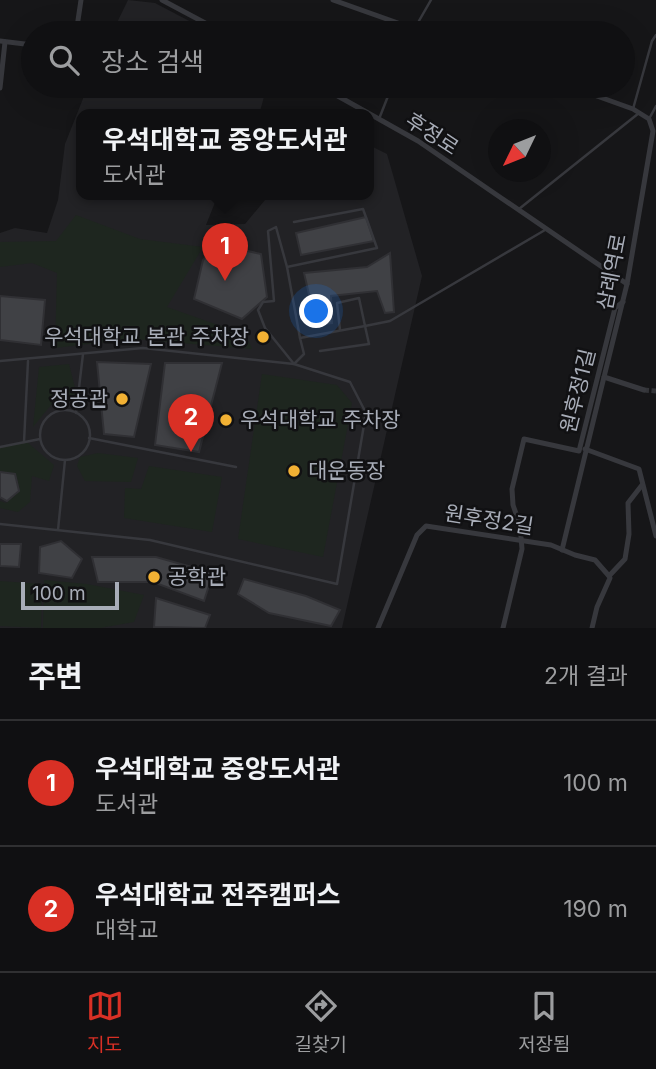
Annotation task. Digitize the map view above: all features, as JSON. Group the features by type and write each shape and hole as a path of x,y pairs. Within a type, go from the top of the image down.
{"street":[{"path":"78,21 81,0"},
{"path":"162,0 201,21"},
{"path":"333,0 387,21"},
{"path":"0,88 3,41 21,43"},
{"name":"후정로","path":"341,98 361,109"},
{"path":"602,98 633,109 649,119"},
{"name":"후정로","path":"374,116 418,142 627,284"},
{"name":"삼례역로","path":"562,550 627,284 654,128 649,119"},
{"name":"원후정1길","path":"503,628 522,541 512,489 524,439 579,451 615,308 623,302"},
{"path":"604,377 644,390"},
{"path":"579,451 586,448 639,469 656,536"},
{"path":"592,628 609,576 625,559 629,534 628,503 642,485"},
{"name":"원후정2길","path":"378,628 417,535 426,526 562,550 595,560 609,576"}],"lane":[{"path":"419,21 431,0"},
{"path":"633,109 656,35"},
{"path":"379,119 387,98"},
{"path":"649,119 656,106"},
{"path":"517,211 639,113"},
{"path":"287,267 377,248 363,209 294,222"},
{"path":"276,227 287,267 304,354 294,363 265,328 258,310 263,302 274,301 268,231 276,227"},
{"path":"300,338 390,321 545,230"},
{"path":"320,351 369,344 359,298 337,303 340,330"},
{"path":"0,361 143,348 294,363 350,382 366,413 337,584 150,540 0,524"},
{"path":"76,413 83,354"},
{"path":"24,442 28,360"},
{"path":"61,410 76,413 86,422 89,438 81,453 65,459 49,454 40,439 43,424 50,415 61,410"},
{"path":"89,438 237,466 235,478"},
{"path":"0,447 40,439"},
{"path":"58,530 65,459"}],"shaded area":[{"path":"128,0 155,3 189,21 118,21"},
{"path":"83,98 264,98 261,109 79,109"},
{"path":"76,116 76,200 216,200 206,225 245,224 265,200 374,200 374,148 387,154 422,276 342,628 0,628 0,233 15,228 47,233 58,200 65,144"},
{"path":"76,215 140,239 203,247 167,307 246,335 252,349 133,339 55,348 57,273 32,263 0,267 0,242 56,241"},
{"path":"69,364 78,400 51,405 33,427 39,367"},
{"name":"대운동장","path":"262,374 337,385 352,403 323,557 238,539"},
{"path":"27,442 54,465 49,481 32,476 30,502 18,512 0,508 0,501 6,503 20,491 16,474 0,471 0,448"},
{"path":"98,453 138,458 131,482 85,481 77,466 80,457"},
{"path":"149,466 222,477 212,532 124,518 125,488 141,489"},
{"path":"44,580 87,584 144,595 134,622 100,628 43,628"},
{"path":"0,581 42,584 41,628 0,626"}],"building":[{"path":"366,217 374,241 301,255 296,233"},
{"path":"217,244 261,254 267,297 242,319 194,299 203,260"},
{"path":"390,253 394,312 385,313 377,291 331,296 332,323 316,325 304,273 367,267"},
{"path":"0,296 45,300 41,345 0,340"},
{"name":"정공관","path":"97,362 151,364 134,437 104,434"},
{"path":"165,363 222,363 199,452 155,445"},
{"path":"0,472 15,474 19,491 7,501 0,497"},
{"path":"61,541 82,559 72,578 39,573 40,547"},
{"path":"0,544 21,544 19,567 0,566"},
{"name":"공학관","path":"92,557 156,557 213,573 204,601 153,582 98,582"},
{"path":"244,579 306,596 340,610 331,626 269,613 238,594"},
{"path":"156,598 210,615 205,628 154,627"}],"tunnel":[{"path":"644,390 656,391"}],"place":[{"name":"우석대학교 중앙도서관","path":"225,281"},
{"name":"우석대학교 본관 주차장","path":"263,337"},
{"name":"정공관","path":"122,399"},
{"name":"우석대학교 주차장","path":"226,420"},
{"name":"우석대학교 전주캠퍼스","path":"191,452"},
{"name":"대운동장","path":"294,471"},
{"name":"공학관","path":"154,577"}]}
